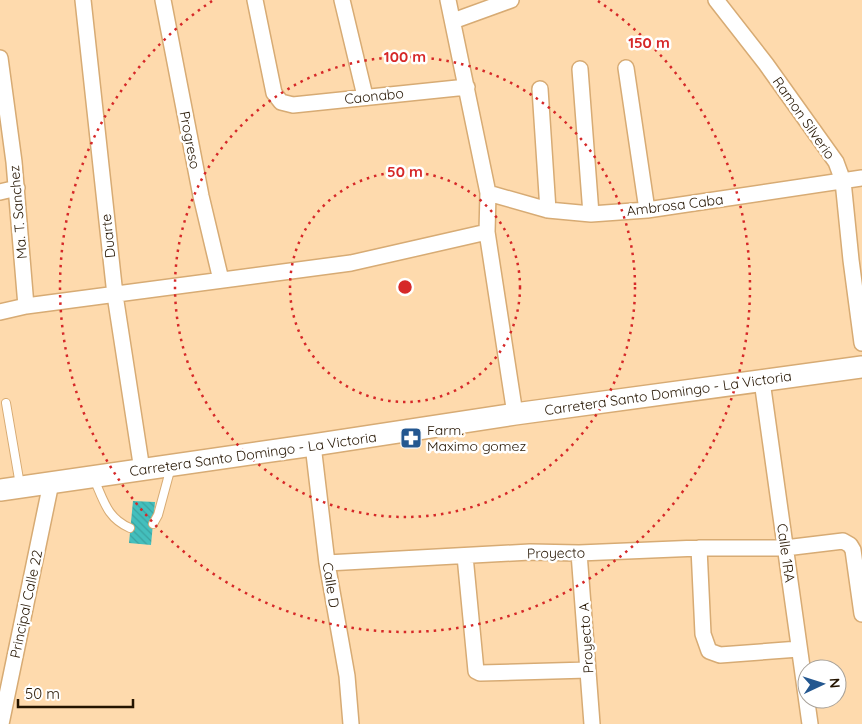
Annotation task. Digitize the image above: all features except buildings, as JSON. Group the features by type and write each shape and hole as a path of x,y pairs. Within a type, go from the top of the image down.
{"main road":[{"name":"Carretera Santo Domingo - La Victoria","path":"10,489 515,414 862,367"}],"street":[{"name":"Duarte","path":"83,0 115,295 142,470"},
{"name":"Progreso","path":"163,0 200,196 221,280"},
{"name":"Caonabo","path":"255,0 274,93 281,102 293,105 365,96 467,87"},
{"path":"342,0 365,96"},
{"path":"448,0 488,193 486,232 515,414"},
{"path":"453,20 511,0"},
{"name":"Ramon Silverio","path":"716,0 766,64 836,162 843,181 862,343"},
{"name":"Ma. T. Sanchez","path":"0,58 17,188 26,306"},
{"path":"626,68 646,210"},
{"path":"580,69 590,214"},
{"path":"540,89 548,210"},
{"name":"Ambrosa Caba","path":"488,193 548,210 590,214 646,210 862,178"},
{"path":"0,192 17,188"},
{"path":"0,312 26,306 351,263 486,232"},
{"name":"Calle 1RA","path":"762,381 810,724"},
{"name":"Calle D","path":"312,445 327,563 347,676 351,724"},
{"name":"Principal Calle 22","path":"1,724 51,483"},
{"name":"Proyecto","path":"327,563 530,552 579,553 698,548 785,548 843,541 850,545 853,550 862,614"},
{"path":"698,548 703,634 708,651 720,655 799,649"},
{"name":"Proyecto A","path":"579,553 592,724"},
{"path":"465,556 476,671 480,673 588,670"}],"lane":[{"path":"6,403 10,489"},
{"path":"153,524 158,515 171,466"},
{"path":"93,477 114,520 130,528"}],"place":[{"name":"Farm. Maximo gomez","path":"411,438"}]}
